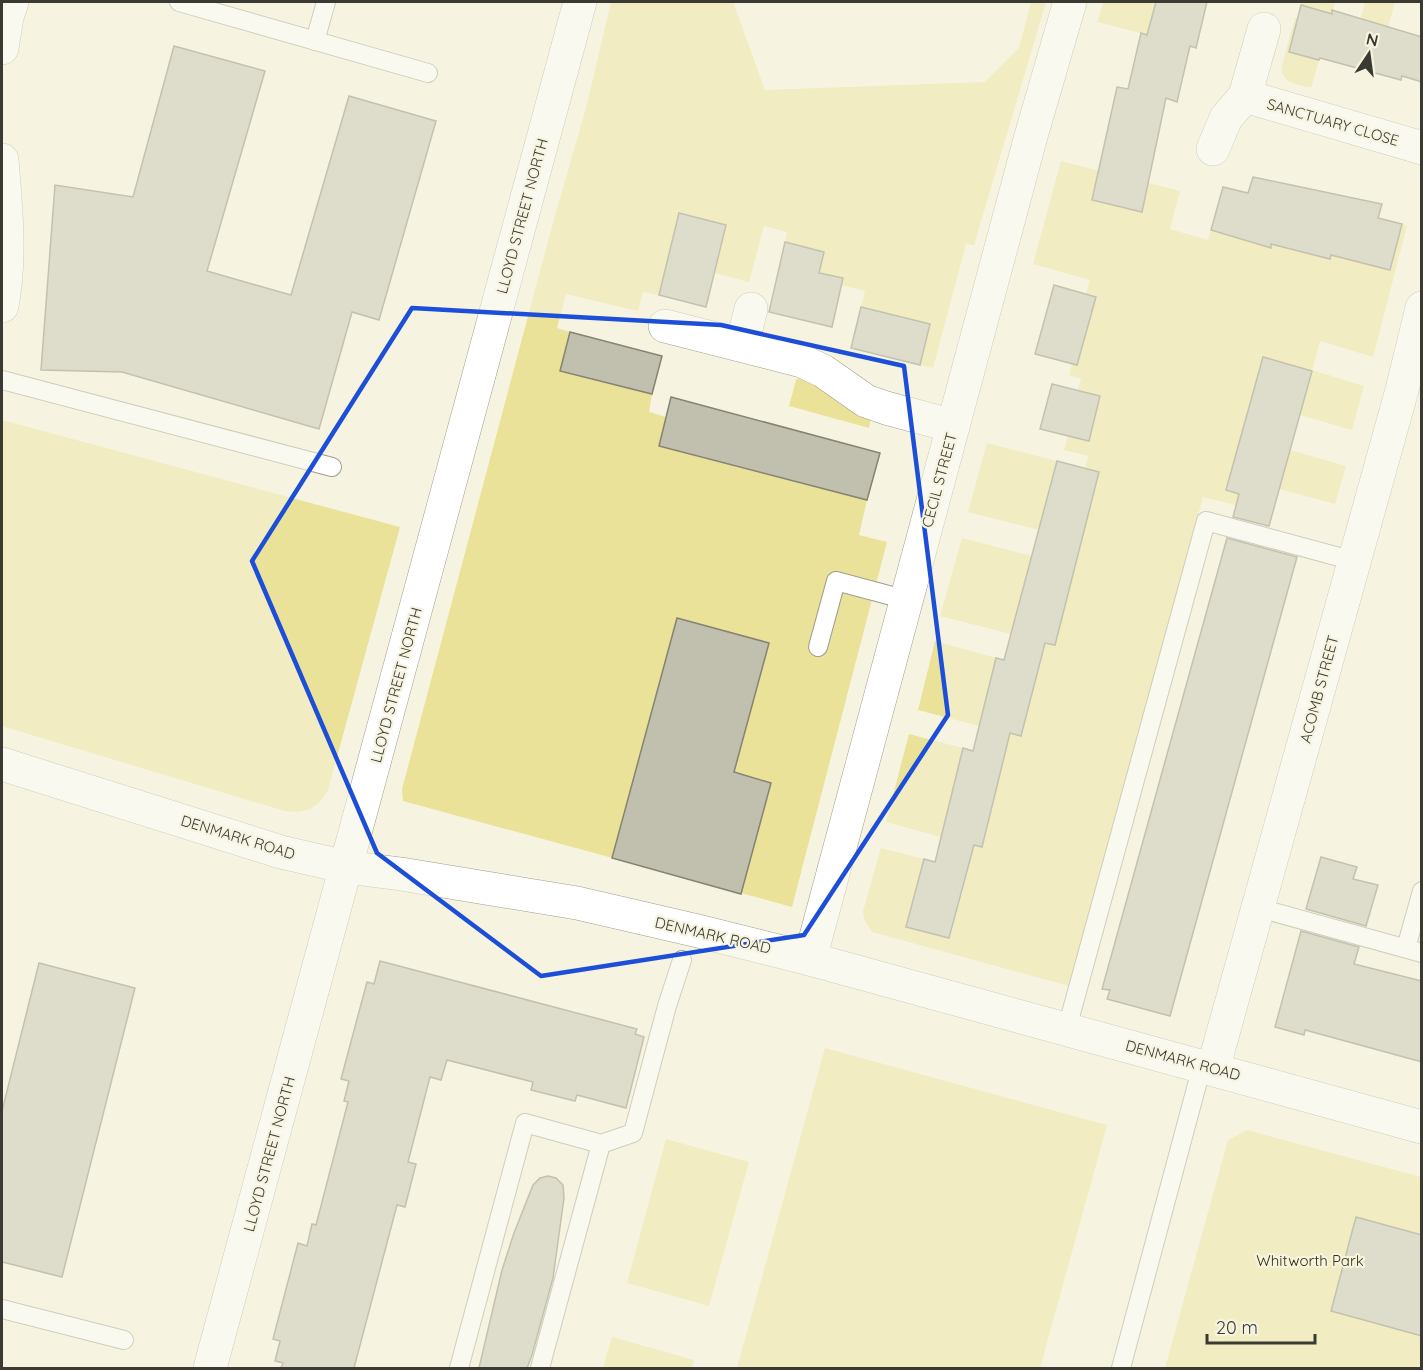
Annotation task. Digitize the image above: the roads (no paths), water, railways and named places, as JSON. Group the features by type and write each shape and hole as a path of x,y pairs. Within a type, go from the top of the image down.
{"street":[{"path":"2,48 7,16 12,2"},
{"name":"LLOYD STREET NORTH","path":"210,1368 580,2"},
{"name":"CECIL STREET","path":"810,958 1031,136 1070,2"},
{"path":"1213,148 1226,118 1245,96 1264,29"},
{"name":"SANCTUARY CLOSE","path":"1245,96 1422,147"},
{"path":"2,160 7,215 6,280 2,306"},
{"name":"ACOMB STREET","path":"1208,1068 1258,908 1402,390 1422,308"},
{"path":"742,345 751,309"},
{"path":"665,326 802,361 823,371 866,401 953,426"},
{"name":"DENMARK ROAD","path":"2,764 281,852 346,867 577,903 810,958 1422,1127"}],"lane":[{"path":"179,2 428,73"},
{"path":"315,40 326,2"},
{"path":"2,380 332,467"},
{"path":"1067,1028 1206,521 1354,561"},
{"path":"818,647 836,582 907,600"},
{"path":"1258,908 1414,950 1422,891"},
{"path":"459,1368 525,1123 601,1144 633,1133 682,960"},
{"path":"1121,1368 1208,1068"},
{"path":"540,1368 601,1144"},
{"path":"2,1309 123,1340"}],"park label":[{"name":"Whitworth Park","path":"1310,1260"}]}
